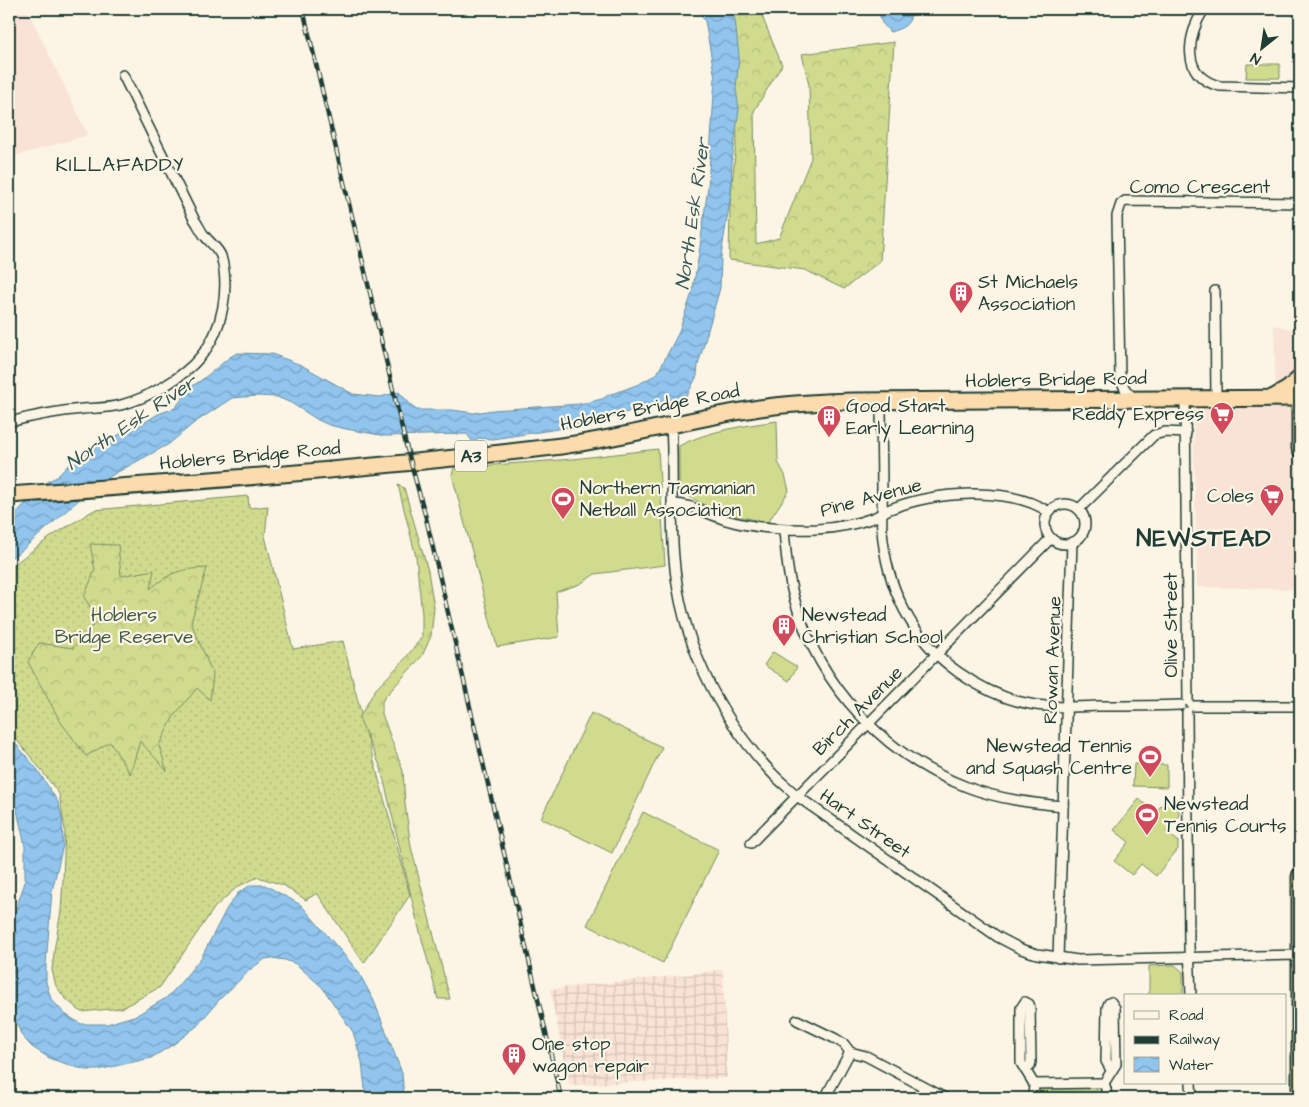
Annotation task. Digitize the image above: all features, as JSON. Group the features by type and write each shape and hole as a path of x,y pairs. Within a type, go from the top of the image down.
{"highway":[{"path":"1272,398 1288,389 1300,378"},
{"name":"Hoblers Bridge Road","path":"9,495 216,480 395,464 563,445 610,438 781,405 881,401 1300,398"},
{"name":"A3","path":"1300,398 1300,449"},
{"path":"1300,876 1300,1098"}],"street":[{"path":"1204,9 1198,18 1190,44 1190,58 1197,74 1204,80 1220,86 1300,88"},
{"path":"9,422 81,409 121,406 166,386 201,356 211,341 219,322 225,277 220,253 204,235 194,219 123,75"},
{"name":"Como Crescent","path":"1134,399 1120,378 1117,216 1120,204 1126,202 1300,203"},
{"path":"1216,291 1216,398"},
{"name":"Olive Street","path":"1185,399 1191,994"},
{"path":"881,401 883,543 890,578 895,593 920,635 951,667 994,692 1029,704 1068,707 1300,706"},
{"name":"Hart Street","path":"670,425 675,570 681,601 696,654 728,718 772,774 797,796 998,937 1021,948 1058,958 1078,960 1299,955"},
{"path":"1079,509 1154,435 1165,432 1186,432"},
{"name":"Pine Avenue","path":"672,504 686,505 728,520 753,526 784,530 832,528 875,518 882,512 890,509 926,499 953,495 995,495 1038,504 1049,512"},
{"path":"1060,504 1073,505 1083,514 1085,528 1082,534 1072,542 1061,543 1051,538 1045,522 1049,512 1060,504"},
{"path":"784,530 788,573 804,629 818,658 833,682 868,724 908,757 940,776 967,788 1012,800 1063,806"},
{"name":"Birch Avenue","path":"751,843 1051,538"},
{"name":"Rowan Avenue","path":"1058,958 1068,707 1072,542"},
{"path":"1026,1070 1031,1062 1030,1008 1025,1002 1021,1008 1021,1063 1034,1084 1034,1098"},
{"path":"1107,1098 1104,1084 1116,1064 1115,1008 1111,1002 1106,1008 1106,1061 1111,1070"},
{"path":"797,1020 836,1039 844,1044 850,1052 866,1056 945,1098"},
{"path":"825,1098 850,1052"},
{"path":"1034,1084 1104,1084"},
{"path":"1192,1084 1192,1098"},
{"path":"919,1098 924,1088"}],"shaded area":[{"path":"9,9 27,9 88,135 9,158"},
{"path":"1274,325 1300,331 1300,587 1291,589 1197,587 1193,407 1276,406"},
{"path":"723,969 727,1078 569,1085 550,989 693,974"}],"green space":[{"path":"726,9 759,9 782,65 754,111 756,244 779,238 811,158 809,85 802,54 894,42 880,261 844,289 805,270 729,260 730,205 737,134"},
{"path":"1247,64 1280,64 1280,78 1246,78"},
{"name":"Northern Tasmanian Netball Association","path":"777,421 778,462 785,475 789,491 768,522 733,515 709,507 688,496 679,488 679,446 714,432"},
{"name":"Northern Tasmanian Netball Association","path":"658,449 665,565 595,574 580,584 556,592 559,637 497,647 452,475 454,468 573,459"},
{"path":"398,485 404,488 428,571 434,608 431,636 422,656 384,698 382,714 403,771 411,847 450,999 438,999 416,917 381,768 359,718 375,690 404,660 422,637 422,614 416,557"},
{"name":"Hoblers Bridge Reserve","path":"248,496 249,508 268,506 265,536 293,649 343,641 410,895 364,963 317,893 306,900 283,885 258,877 237,887 215,907 160,987 122,1008 81,1012 65,998 56,986 52,970 61,911 65,830 59,794 9,731 9,568 52,536 94,510"},
{"path":"90,544 118,545 121,576 154,570 150,589 170,575 189,569 207,568 191,622 213,675 210,700 197,688 174,716 159,745 167,771 140,741 130,774 110,742 86,756 60,721 28,662 39,643 73,648 98,620 84,597 95,570"},
{"path":"773,652 797,667 789,681 764,665"},
{"path":"591,713 662,747 612,853 541,818"},
{"path":"1134,764 1167,765 1167,787 1133,786"},
{"name":"Newstead Tennis Courts","path":"1139,799 1155,813 1166,800 1179,810 1179,815 1166,832 1178,841 1178,849 1156,876 1141,864 1132,875 1114,861 1129,842 1114,830"},
{"path":"643,812 719,850 663,963 587,925"},
{"path":"1175,965 1183,972 1183,994 1149,994 1149,966"},
{"path":"1100,1087 1103,1098 1036,1098 1038,1088"}],"water":[{"path":"697,9 731,9 735,20 739,56 736,89 739,109 732,160 731,194 721,256 720,288 698,365 697,376 687,395 680,402 668,401 624,413 597,423 493,439 478,438 475,442 467,434 386,436 346,429 318,420 291,403 277,397 232,398 194,423 169,444 114,474 90,490 21,551 9,559 9,518 48,481 57,477 73,460 86,455 98,443 134,429 158,414 175,408 191,387 237,353 272,354 301,365 353,394 380,397 399,392 416,410 452,410 474,413 580,404 602,399 610,394 639,384 657,374 678,334 692,293 708,186 715,78 705,21"},
{"path":"880,9 911,9 911,14 906,25 890,32 881,20"},
{"path":"9,736 37,769 58,802 62,818 63,845 52,891 46,982 51,999 65,1014 81,1024 107,1024 137,1015 166,998 201,958 227,908 238,893 251,885 265,885 301,905 358,971 374,1001 402,1073 404,1098 366,1098 362,1062 353,1032 322,987 296,964 272,958 265,959 252,968 219,1000 197,1026 174,1044 151,1058 98,1070 85,1070 51,1059 32,1047 22,1036 9,1006 9,929 25,882 25,846 17,810 9,794"}],"railway":[{"path":"303,9 406,445 426,518 561,1098"}],"place":[{"name":"St Michaels Association","path":"961,314"},
{"name":"Reddy Express","path":"1222,435"},
{"name":"Good Start Early Learning","path":"829,438"},
{"name":"Coles","path":"1272,517"},
{"name":"Northern Tasmanian Netball Association","path":"563,520"},
{"name":"Newstead Christian School","path":"784,647"},
{"name":"Newstead Tennis and Squash Centre","path":"1150,778"},
{"name":"Newstead Tennis Courts","path":"1147,836"},
{"name":"One stop wagon repair","path":"514,1076"}],"district":[{"name":"KILLAFADDY","path":"120,165"},
{"name":"NEWSTEAD","path":"1204,539"}],"water label":[{"name":"North Esk River","path":"693,214"},
{"name":"North Esk River","path":"131,423"}]}
